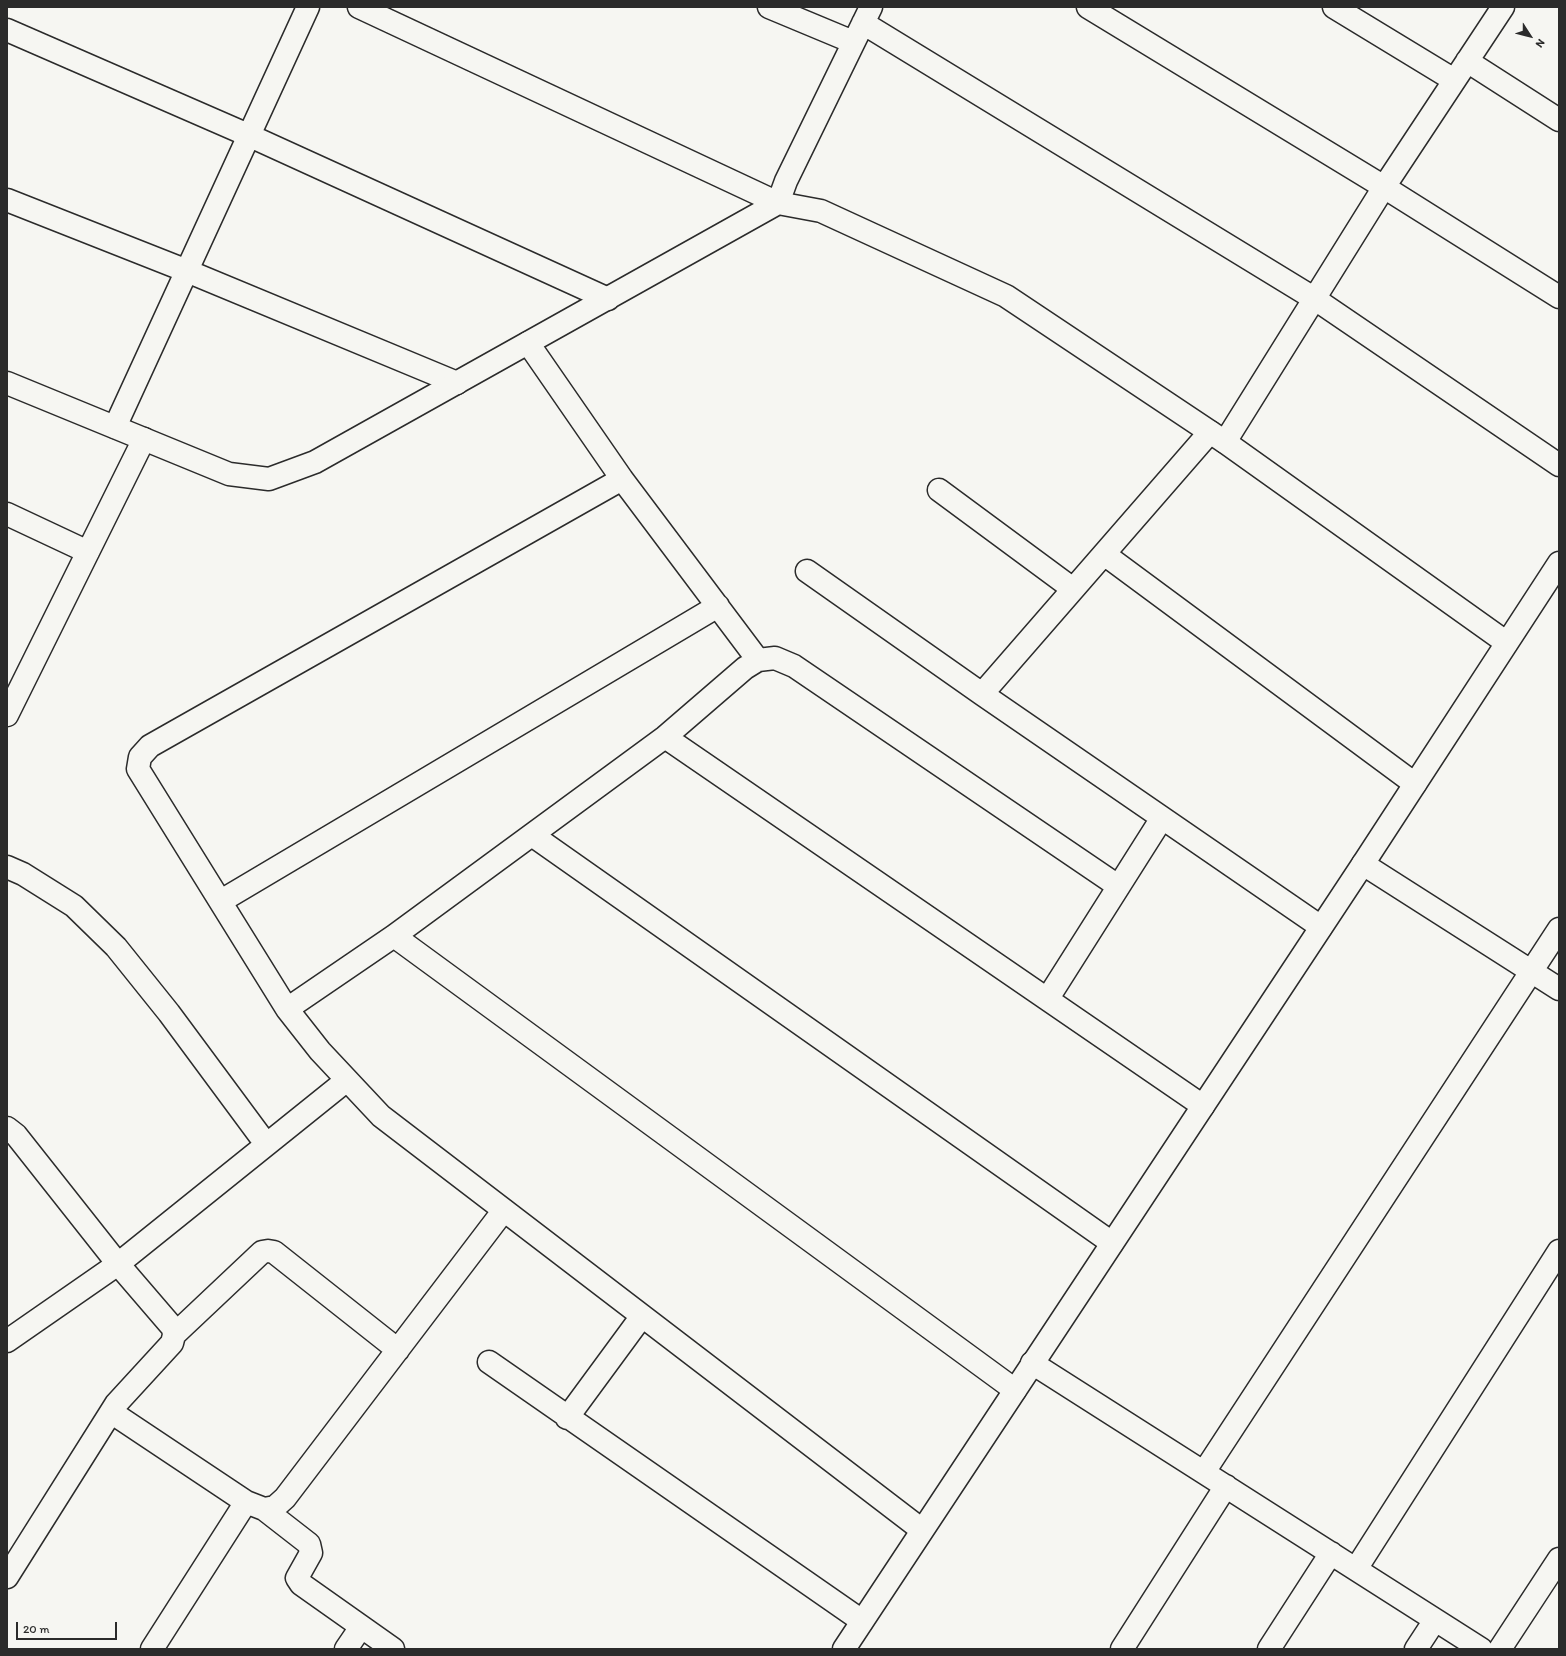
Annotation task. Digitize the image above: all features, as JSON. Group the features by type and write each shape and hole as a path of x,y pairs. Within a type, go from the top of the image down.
{"street":[{"path":"115,427 308,7"},
{"path":"359,7 778,204 821,211 1006,296 1217,437 1507,643"},
{"path":"769,7 853,42"},
{"path":"1088,7 1384,187 1559,297"},
{"path":"1334,7 1454,80"},
{"path":"982,694 1104,554 1217,437 1315,299 1384,187 1503,7"},
{"path":"7,383 229,474 269,479 315,462 778,204 786,181 867,15 1315,299 1559,465"},
{"path":"7,30 248,135 608,299"},
{"path":"1467,60 1559,120"},
{"path":"7,200 187,271 457,383"},
{"path":"528,343 622,479 758,660"},
{"path":"9,706 144,439"},
{"path":"622,479 150,746 140,756 138,769 287,1009 320,1051 381,1116 922,1530"},
{"path":"939,490 1073,589"},
{"path":"7,514 88,552"},
{"path":"1104,554 1415,784"},
{"path":"844,1649 1363,864 1559,563"},
{"path":"808,571 982,694 1321,927"},
{"path":"221,901 718,606"},
{"path":"287,1009 394,936 665,737 745,668 758,660 775,658 794,666 1118,886"},
{"path":"665,737 1048,998 1203,1106"},
{"path":"1048,998 1162,818"},
{"path":"532,835 1112,1243"},
{"path":"1363,864 1559,989"},
{"path":"7,867 24,874 74,906 116,947 169,1013 266,1144"},
{"path":"1204,1472 1559,929"},
{"path":"394,936 1015,1390"},
{"path":"7,1341 118,1264 347,1080"},
{"path":"7,1577 116,1404 172,1343 174,1335 173,1328 10,1135"},
{"path":"255,1506 275,1508 285,1498 504,1210"},
{"path":"174,1335 262,1252 268,1250 274,1252 398,1350"},
{"path":"1356,1569 1559,1251"},
{"path":"568,1418 642,1316"},
{"path":"489,1362 862,1621"},
{"path":"1032,1363 1481,1649"},
{"path":"111,1412 255,1506 309,1544 311,1553 297,1578 301,1584 393,1649"},
{"path":"1122,1649 1226,1486"},
{"path":"152,1649 255,1506"},
{"path":"1269,1649 1331,1553"},
{"path":"1500,1649 1559,1559"},
{"path":"1416,1649 1435,1620"},
{"path":"346,1649 361,1627"}]}
